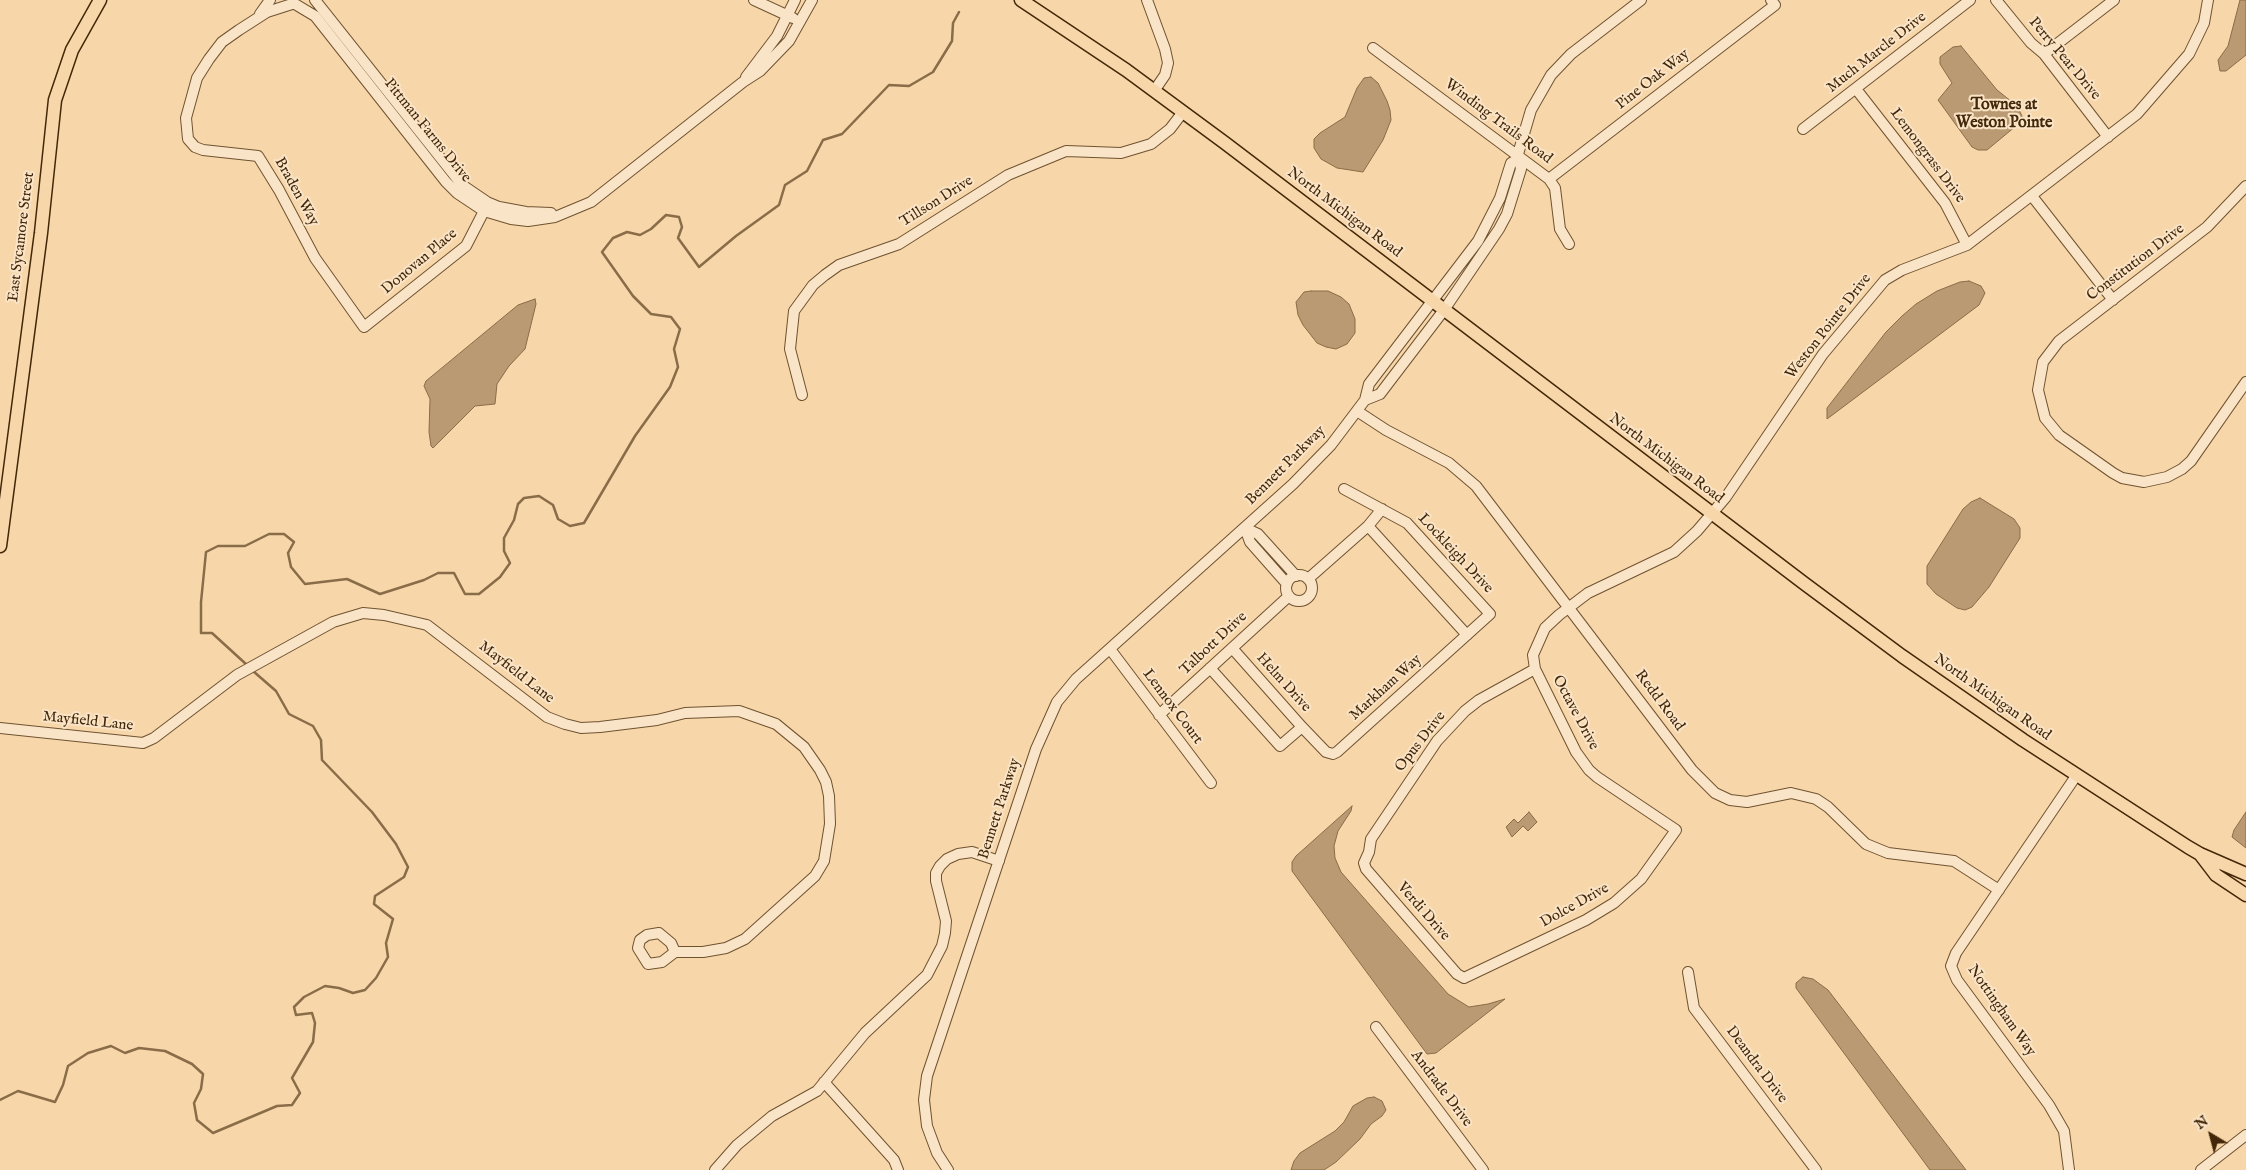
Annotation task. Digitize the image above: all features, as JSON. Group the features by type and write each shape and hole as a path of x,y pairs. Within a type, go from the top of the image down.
{"main road":[{"name":"East Sycamore Street","path":"0,546 4,474 41,233 56,100 72,50 100,0"},
{"name":"North Michigan Road","path":"1022,0 1126,70 1183,112 1902,656 2076,776 2200,854 2246,874"},
{"name":"North Michigan Road","path":"2200,854 2216,875 2246,895"}],"street":[{"name":"Braden Way","path":"256,19 270,0"},
{"name":"Braden Way","path":"306,0 274,9 222,42 209,58 197,78 186,118 188,139 195,147 203,150 258,156 264,163 315,258 364,327"},
{"name":"Pittman Farms Drive","path":"315,0 462,185 487,202 510,210 566,213"},
{"path":"754,0 800,22"},
{"name":"Pittman Farms Drive","path":"743,82 768,50 795,0"},
{"name":"Pittman Farms Drive","path":"290,3 315,16 457,194 484,211 511,219 528,221 555,218 591,202 743,82 760,71 789,41 812,0"},
{"path":"1147,0 1165,49 1168,63 1165,75 1154,91"},
{"path":"1518,157 1531,110 1551,75 1571,54 1641,0"},
{"name":"Much Marcle Drive","path":"1803,129 1970,0"},
{"name":"Perry Pear Drive","path":"1996,0 2031,44 2044,54 2108,137"},
{"path":"2044,54 2114,0"},
{"name":"Weston Pointe Drive","path":"1568,607 1608,582 1674,552 1712,514 1726,497 1810,372 1877,287 1902,270 1967,245 2137,114 2189,54 2204,23 2208,0"},
{"name":"Pine Oak Way","path":"1549,179 1773,2"},
{"name":"Winding Trails Road","path":"1373,48 1549,179 1554,188 1560,229 1569,244"},
{"name":"Lemongrass Drive","path":"1856,89 1945,203 1967,245"},
{"name":"Tillson Drive","path":"802,395 790,349 794,311 813,285 825,275 839,265 899,244 1008,175 1066,151 1121,153 1151,144 1170,130 1183,112"},
{"name":"Bennett Parkway","path":"948,1170 931,1141 925,1113 925,1088 1036,749 1057,702 1076,679 1245,528 1331,446 1365,400 1369,384 1478,241 1500,198 1511,163 1518,157 1521,169 1507,214 1500,229 1444,310 1380,394 1365,400"},
{"name":"Constitution Drive","path":"2246,186 2207,227 2059,341 2043,362 2038,383 2040,403 2045,418 2055,431 2113,473 2122,478 2144,482 2167,477 2182,469 2191,461 2246,382"},
{"path":"2032,196 2113,300"},
{"name":"Donovan Place","path":"364,327 466,246 484,211"},
{"name":"Redd Road","path":"1357,411 1386,430 1449,463 1467,476 1487,499 1692,770 1715,793 1730,800 1747,802 1791,793 1816,799 1828,807 1866,844 1888,854 1954,861 1999,890"},
{"name":"Lockleigh Drive","path":"1344,489 1407,523 1490,614"},
{"path":"1308,579 1368,526 1382,509"},
{"path":"1368,526 1467,635"},
{"name":"Bennett Parkway","path":"1245,528 1258,534 1296,576"},
{"name":"Bennett Parkway","path":"1245,528 1250,542 1287,584"},
{"path":"1302,576 1308,579 1311,591 1307,597 1300,600 1289,596 1287,584 1290,579 1302,576"},
{"name":"Talbott Drive","path":"1159,715 1289,596"},
{"name":"Octave Drive","path":"1568,607 1546,628 1533,655 1535,669 1570,742 1589,770 1676,830"},
{"name":"Mayfield Lane","path":"0,728 142,743 154,738 237,675 333,622 363,613 384,615 427,625 547,716 565,724 581,728 600,727 657,720 685,713 740,711 776,724 804,747 826,782 829,796 830,824 824,861 815,876 741,941 715,951 675,952"},
{"name":"Markham Way","path":"1302,727 1326,752 1333,754 1337,752 1490,614"},
{"name":"Helm Drive","path":"1210,668 1280,746 1302,727 1232,648"},
{"name":"Lennox Court","path":"1110,649 1210,783"},
{"name":"Opus Drive","path":"1364,863 1369,852 1371,839 1437,740 1465,711 1479,700 1535,669"},
{"name":"Nottingham Way","path":"2069,1170 2064,1131 2049,1105 1957,980 1951,966 1956,953 2076,776"},
{"name":"Dolce Drive","path":"1464,978 1586,920 1614,903 1641,879 1676,830"},
{"path":"715,1170 737,1145 772,1116 817,1091 865,1033 927,976 942,946 946,922 936,881 936,873 940,866 947,859 958,854 972,852 999,861"},
{"name":"Verdi Drive","path":"1364,863 1366,868 1457,974 1464,978"},
{"name":"Deandra Drive","path":"1688,972 1694,1008 1816,1170"},
{"name":"Andrade Drive","path":"1376,1027 1483,1170"},
{"path":"824,1082 894,1160 898,1170"},
{"path":"2201,1170 2246,1135"}],"shaded area":[{"path":"2240,0 2246,0 2246,55 2226,71 2220,71 2218,60 2228,46"},
{"path":"1961,46 1997,90 2017,106 2022,116 2022,121 1987,150 1978,150 1972,147 1938,100 1952,83 1940,64 1940,57 1953,47"},
{"path":"1371,77 1378,83 1387,101 1391,120 1383,140 1363,172 1337,168 1321,159 1314,148 1314,139 1345,117 1357,88 1364,78"},
{"path":"1969,281 1981,286 1985,293 1979,305 1827,419 1827,408 1886,332 1902,316 1916,304 1937,291 1960,282"},
{"path":"1328,291 1341,297 1349,304 1355,319 1355,333 1347,344 1336,349 1326,347 1317,343 1303,325 1298,315 1296,302 1304,292"},
{"path":"535,299 536,304 525,349 509,366 497,384 495,404 475,406 433,448 429,432 430,399 424,386 426,381 518,305"},
{"path":"1980,498 2014,519 2020,528 2020,538 1989,587 1972,607 1965,610 1957,608 1936,594 1927,584 1927,566 1963,509 1971,502"},
{"path":"1352,806 1351,811 1338,831 1334,846 1335,858 1341,872 1448,994 1469,1007 1505,999 1436,1053 1427,1054 1292,871 1292,862 1296,856"},
{"path":"1529,812 1537,822 1528,831 1523,826 1512,837 1506,827 1514,819 1518,823"},
{"path":"2246,812 2246,848 2232,837 2234,830"},
{"path":"1803,977 1813,979 1828,990 1966,1170 1930,1170 1796,988 1796,983"},
{"path":"1374,1097 1382,1101 1386,1110 1336,1162 1324,1170 1291,1170 1294,1161 1300,1153 1335,1131 1344,1122 1353,1106 1367,1098"}],"waterway":[{"path":"247,665 212,633 201,633 201,602 206,552 218,546 245,546 269,534 284,534 294,542 288,553 291,567 305,584 347,579 380,594 424,580 438,573 454,573 465,594 479,594 500,577 510,563 504,551 504,538 514,520 518,504 524,498 539,496 553,505 558,519 570,526 584,523 635,436 670,387 678,367 674,349 680,329 671,317 651,314 633,296 602,252 613,238 627,232 640,235 651,229 666,215 679,217 682,227 678,238 699,267 736,236 779,205 785,185 807,171 823,140 842,134 889,85 909,86 933,72 952,41 953,23 959,12"},
{"path":"0,1100 18,1091 55,1102 63,1085 68,1066 88,1053 111,1046 125,1053 139,1048 165,1051 192,1064 203,1074 201,1089 194,1103 197,1120 213,1133 277,1106 292,1105 300,1093 292,1078 313,1042 315,1023 312,1013 296,1015 294,1007 304,997 325,986 353,993 365,990 376,978 388,957 386,943 393,919 374,904 375,896 404,877 408,867 396,844 372,812 322,760 321,740 313,726 289,714 276,691 253,671"}],"district":[{"name":"Townes at Weston Pointe","path":"2004,115"}]}
